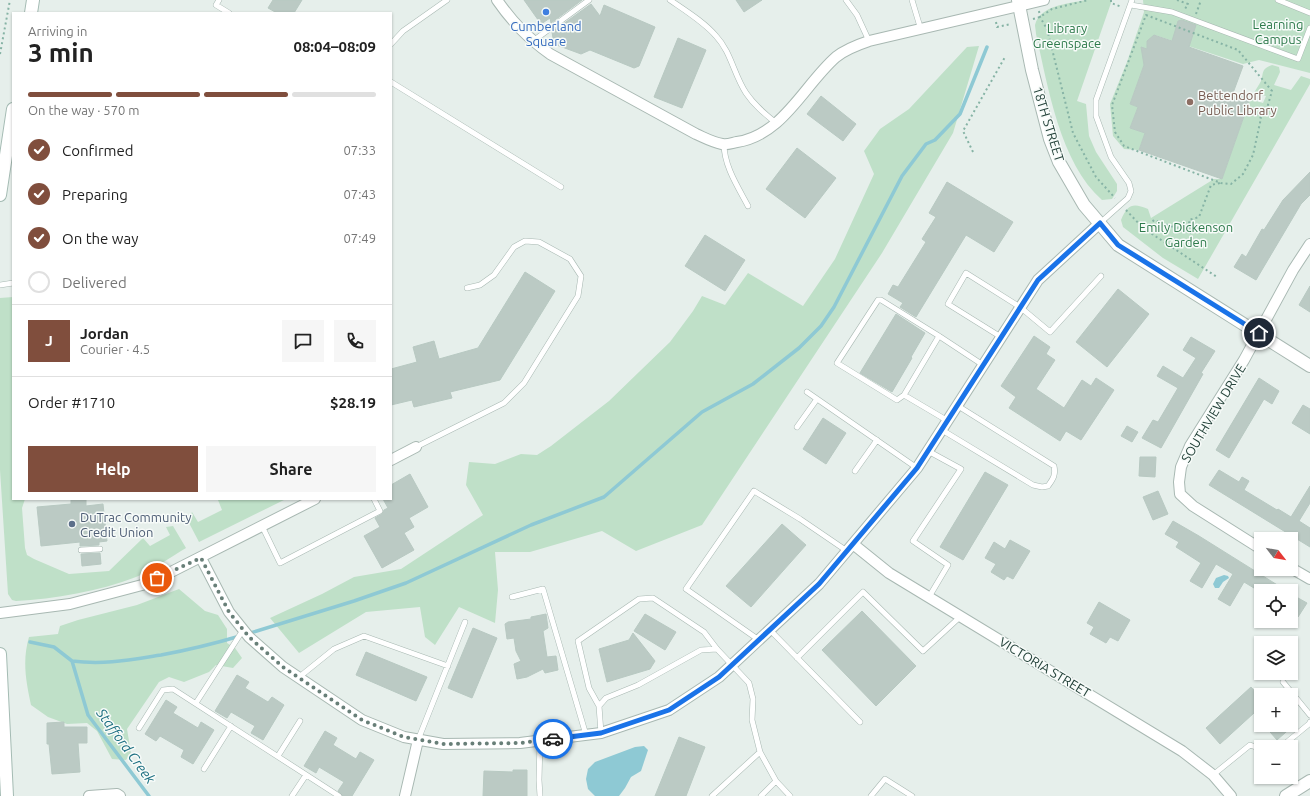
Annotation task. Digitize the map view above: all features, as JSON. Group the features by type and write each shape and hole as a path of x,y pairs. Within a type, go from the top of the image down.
{"street":[{"path":"31,12 33,0"},
{"path":"498,0 518,27 550,54 696,134 711,141 724,144 742,142 758,136 776,123 836,57 852,47 1018,3 1040,1"},
{"name":"18TH STREET","path":"1018,3 1032,70 1050,139 1059,162 1084,205 1118,245 1310,366"},
{"path":"0,195 12,116"},
{"path":"201,558 229,612 249,637 283,667 362,720 404,737 443,744 520,743 540,741 601,733 669,710 719,677 819,584 917,468 1038,280 1100,223"},
{"name":"SOUTHVIEW DRIVE","path":"1254,545 1193,506 1180,494 1179,482 1181,467 1190,446 1244,360 1293,270 1310,244"},
{"path":"392,459 416,447"},
{"path":"0,613 70,604 142,585 201,558 310,500"},
{"name":"VICTORIA STREET","path":"850,548 1182,751 1213,775 1231,796"},
{"path":"1298,572 1310,579"},
{"path":"0,654 7,796"},
{"path":"405,796 418,740"},
{"path":"1286,796 1310,781"},
{"path":"89,796 117,794 120,796"}],"lane":[{"path":"219,0 216,5 227,12"},
{"path":"392,43 403,31 447,0"},
{"path":"533,41 589,0"},
{"path":"670,0 716,36 728,53 746,92 753,102 776,123"},
{"path":"846,0 857,15 869,42"},
{"path":"912,0 920,30"},
{"path":"1278,0 1310,13"},
{"path":"1100,223 1128,198 1131,191 1129,183 1111,157 1096,116 1096,100 1132,2 1172,12 1298,59 1310,28"},
{"path":"392,83 561,187"},
{"path":"724,144 724,153 732,176 748,206"},
{"path":"416,447 504,403 524,383 578,296 581,276 570,259 539,242 525,241 514,247 494,275 480,285 467,288"},
{"path":"1001,337 948,304 966,273 1020,307 1050,332 1101,276"},
{"path":"0,285 12,283"},
{"path":"939,336 904,395 897,400 837,363 878,300 881,300 939,336 983,365"},
{"path":"807,392 917,468"},
{"path":"904,395 948,421"},
{"path":"798,428 817,399"},
{"path":"942,430 1033,485 1042,487 1048,486 1053,480 1056,473 1054,466 958,406"},
{"path":"855,472 877,440"},
{"path":"928,451 961,469 913,541 948,565 929,597"},
{"path":"759,640 686,589 754,491 850,548"},
{"path":"262,526 280,562 380,511 374,500"},
{"path":"81,550 100,549"},
{"path":"512,597 543,589 586,735"},
{"path":"797,658 863,592 923,651 961,616"},
{"path":"601,733 600,706 589,688 578,641 639,599 653,598 704,632 717,649 733,664 749,683 753,699 752,720 760,752 776,781 790,796"},
{"path":"418,740 465,622"},
{"path":"196,703 243,630"},
{"path":"770,630 860,722"},
{"path":"298,678 334,649 364,636 448,666"},
{"path":"600,706 606,698 638,685 701,650 717,649"},
{"path":"1283,682 1310,715"},
{"path":"139,728 163,690 173,689 339,796"},
{"path":"278,756 300,720"},
{"path":"1290,740 1310,722"},
{"path":"204,770 232,726"},
{"path":"540,741 540,796"},
{"path":"1213,775 1250,745 1254,746"},
{"path":"712,796 760,752"},
{"path":"292,796 306,774"},
{"path":"871,796 885,779 912,796"},
{"path":"761,796 776,781"}],"path":[{"path":"0,54 10,0"},
{"path":"1040,1 1040,17 1047,29 1073,134 1096,177 1145,229 1216,277"},
{"path":"1145,229 1154,220 1190,233 1189,220 1199,217 1210,185 1221,183 1231,184 1243,174 1253,155 1261,118 1256,115 1265,115 1272,91 1238,50 1146,15 1112,105 1116,132 1124,146 1221,183"},
{"path":"973,152 963,131 1005,57"}],"green space":[{"name":"Library Greenspace","path":"1085,0 1112,0 1077,101 1086,104 1089,136 1096,152 1117,184 1117,191 1112,199 1102,200 1088,184 1076,166 1066,145 1051,100 1036,34 1035,25 1038,18 1043,13 1056,6"},
{"name":"Learning Campus","path":"1143,0 1310,0 1310,73 1259,60 1243,64 1155,35 1130,104 1138,107 1130,128 1145,133 1139,150 1124,149 1113,136 1110,104 1127,62 1144,12"},
{"path":"979,46 953,133 882,253 702,525 636,551 602,531 530,552 495,552 498,590 495,623 459,607 435,645 425,637 420,607 366,612 299,653 270,618 322,594 354,577 401,569 483,515 466,485 469,462 495,464 521,454 537,455 551,446 609,401 670,342 702,296 725,305 748,273 803,306 835,259 874,174 864,151 880,129 909,109 967,47"},
{"name":"Emily Dickenson Garden","path":"1272,65 1279,67 1280,72 1274,85 1291,90 1301,76 1310,79 1310,84 1198,279 1163,258 1123,227 1121,220 1126,211 1132,206 1148,209 1151,218 1214,179 1222,179 1250,99 1263,103 1266,96 1254,93 1261,81 1264,69"},
{"path":"12,297 12,500 25,500 22,508 25,548 27,555 69,574 109,571 143,538 150,546 170,535 166,527 173,526 186,548 154,568 122,582 61,596 16,601 12,600 8,594 0,470 0,298"},
{"path":"218,500 284,500 199,542 188,521 192,512 198,522 222,510"},
{"path":"179,589 205,611 218,615 227,629 227,643 235,648 242,658 233,668 216,665 209,672 184,682 169,677 159,682 127,729 131,753 126,760 112,759 97,731 87,723 67,724 48,717 31,705 26,679 25,663 29,637 58,634 60,626 137,605"}],"water":[{"path":"1224,575 1228,576 1229,578 1223,582 1219,588 1215,588 1213,584 1216,578"},
{"path":"644,746 648,750 641,771 631,777 619,796 595,796 588,789 586,779 588,769 595,762 635,747"}],"building":[{"path":"273,0 302,0 295,12 275,12 268,8"},
{"name":"Cumberland Square","path":"524,0 582,0 551,23 550,18 541,24"},
{"path":"736,0 762,0 744,12"},
{"path":"591,4 600,16 604,5 655,27 639,66 634,68 590,50 581,54 554,44 552,32"},
{"name":"Bettendorf Public Library","path":"1182,20 1196,25 1189,47 1243,66 1233,93 1250,99 1222,179 1139,150 1145,133 1130,128 1138,107 1130,104 1144,65 1141,47 1147,49 1147,41 1154,35 1172,41 1178,21"},
{"path":"678,38 706,50 682,108 654,97"},
{"path":"821,96 856,124 843,141 807,114"},
{"path":"797,148 836,178 805,218 766,189"},
{"path":"1310,172 1310,195 1301,204 1256,280 1234,267 1242,254 1246,257 1262,229 1264,230 1283,200"},
{"path":"947,182 1013,222 994,252 966,235 916,317 900,307 903,303 888,294 893,285 898,287 926,242 922,239 936,217 929,213"},
{"path":"705,235 745,260 725,291 685,266"},
{"path":"525,272 555,291 500,380 450,392 452,398 414,407 412,400 392,405 392,369 417,362 413,347 434,341 439,359 478,348"},
{"path":"1310,286 1310,312 1299,305"},
{"path":"1118,289 1149,314 1107,367 1076,342"},
{"path":"896,314 925,333 892,392 860,373"},
{"path":"1034,336 1050,347 1046,354 1055,360 1036,389 1064,408 1082,380 1091,386 1096,378 1114,390 1081,440 1066,431 1060,441 1009,408 1016,397 1001,386"},
{"path":"1191,337 1215,351 1201,373 1203,374 1161,448 1142,438 1153,420 1158,422 1178,388 1157,376 1163,366 1183,378 1196,358 1183,350"},
{"path":"1259,378 1279,391 1272,404 1264,399 1229,458 1216,450"},
{"path":"1303,405 1310,409 1310,434 1292,423"},
{"path":"823,418 846,433 826,464 803,449"},
{"path":"1127,426 1138,432 1132,442 1121,436"},
{"path":"1140,457 1156,457 1155,477 1139,476"},
{"path":"1219,470 1239,482 1242,477 1249,481 1244,490 1291,517 1310,486 1310,503 1299,521 1310,528 1310,547 1298,540 1298,532 1286,532 1209,485"},
{"path":"985,472 1008,485 963,560 940,547"},
{"path":"410,474 428,507 409,518 414,527 404,533 414,550 382,568 364,536 380,527 375,518 388,508 384,500 392,500 392,484"},
{"path":"1158,491 1168,514 1153,520 1143,497"},
{"name":"DuTrac Community Credit Union","path":"71,500 86,500 86,506 103,504 107,541 99,542 99,545 80,546 80,542 41,546 37,507 71,504"},
{"path":"1173,521 1254,570 1254,576 1263,576 1276,584 1254,584 1254,588 1244,582 1230,606 1218,599 1233,574 1216,564 1202,588 1190,581 1201,563 1176,547 1179,542 1165,534"},
{"path":"782,524 806,545 751,607 726,586"},
{"path":"1010,540 1030,551 1013,579 1007,576 1004,580 991,572 996,564 985,558 994,542 1005,549"},
{"path":"100,553 101,564 82,566 81,554"},
{"path":"1298,598 1307,603 1298,617"},
{"path":"1099,602 1130,620 1118,641 1110,637 1106,643 1090,634 1094,627 1087,623"},
{"path":"862,611 916,666 876,706 822,650"},
{"path":"546,614 548,628 543,631 547,657 556,656 558,670 545,673 543,669 527,677 517,679 514,664 521,661 516,651 514,638 507,639 505,624 508,622 531,619 531,617"},
{"path":"645,614 676,632 665,650 634,631"},
{"path":"473,628 497,638 472,698 448,688"},
{"path":"633,633 655,661 650,669 607,682 599,649 629,640"},
{"path":"366,652 427,677 416,701 356,675"},
{"path":"237,675 249,682 245,688 268,702 272,697 284,705 263,740 251,733 255,726 231,712 227,718 215,711"},
{"path":"1251,687 1254,690 1254,713 1220,744 1206,728"},
{"path":"166,700 177,707 173,713 198,728 201,722 214,730 193,764 181,757 184,750 160,736 156,741 145,734"},
{"path":"64,722 64,727 87,727 87,743 78,743 80,772 52,774 49,744 47,744 47,723"},
{"path":"325,731 337,738 333,745 356,759 360,752 374,760 352,796 343,796 338,791 344,782 319,767 316,773 304,766"},
{"path":"1270,732 1286,732 1277,740"},
{"path":"679,737 705,747 686,796 655,796"},
{"path":"513,770 527,770 527,796 483,796 484,771 513,772"}],"waterway":[{"path":"247,634 354,601 406,583 531,525 604,497 702,412 753,384 799,348 821,326 834,307 902,176 926,144 935,140 960,114 987,47"},
{"path":"72,661 106,662 138,659 191,649 240,636"},
{"name":"Stafford Creek","path":"30,642 54,647 72,661 88,715 149,796"}],"way so far":[{"path":"157,578 201,558 229,612 249,637 283,667 362,720 404,737 443,744 520,743 553,739"}],"place":[{"name":"Cumberland Square","path":"546,12"},
{"name":"Bettendorf Public Library","path":"1190,102"},
{"name":"DuTrac Community Credit Union","path":"72,524"}],"route":[{"path":"553,739 601,733 669,710 719,677 819,584 917,468 1038,280 1100,223 1118,245 1259,333"}]}
